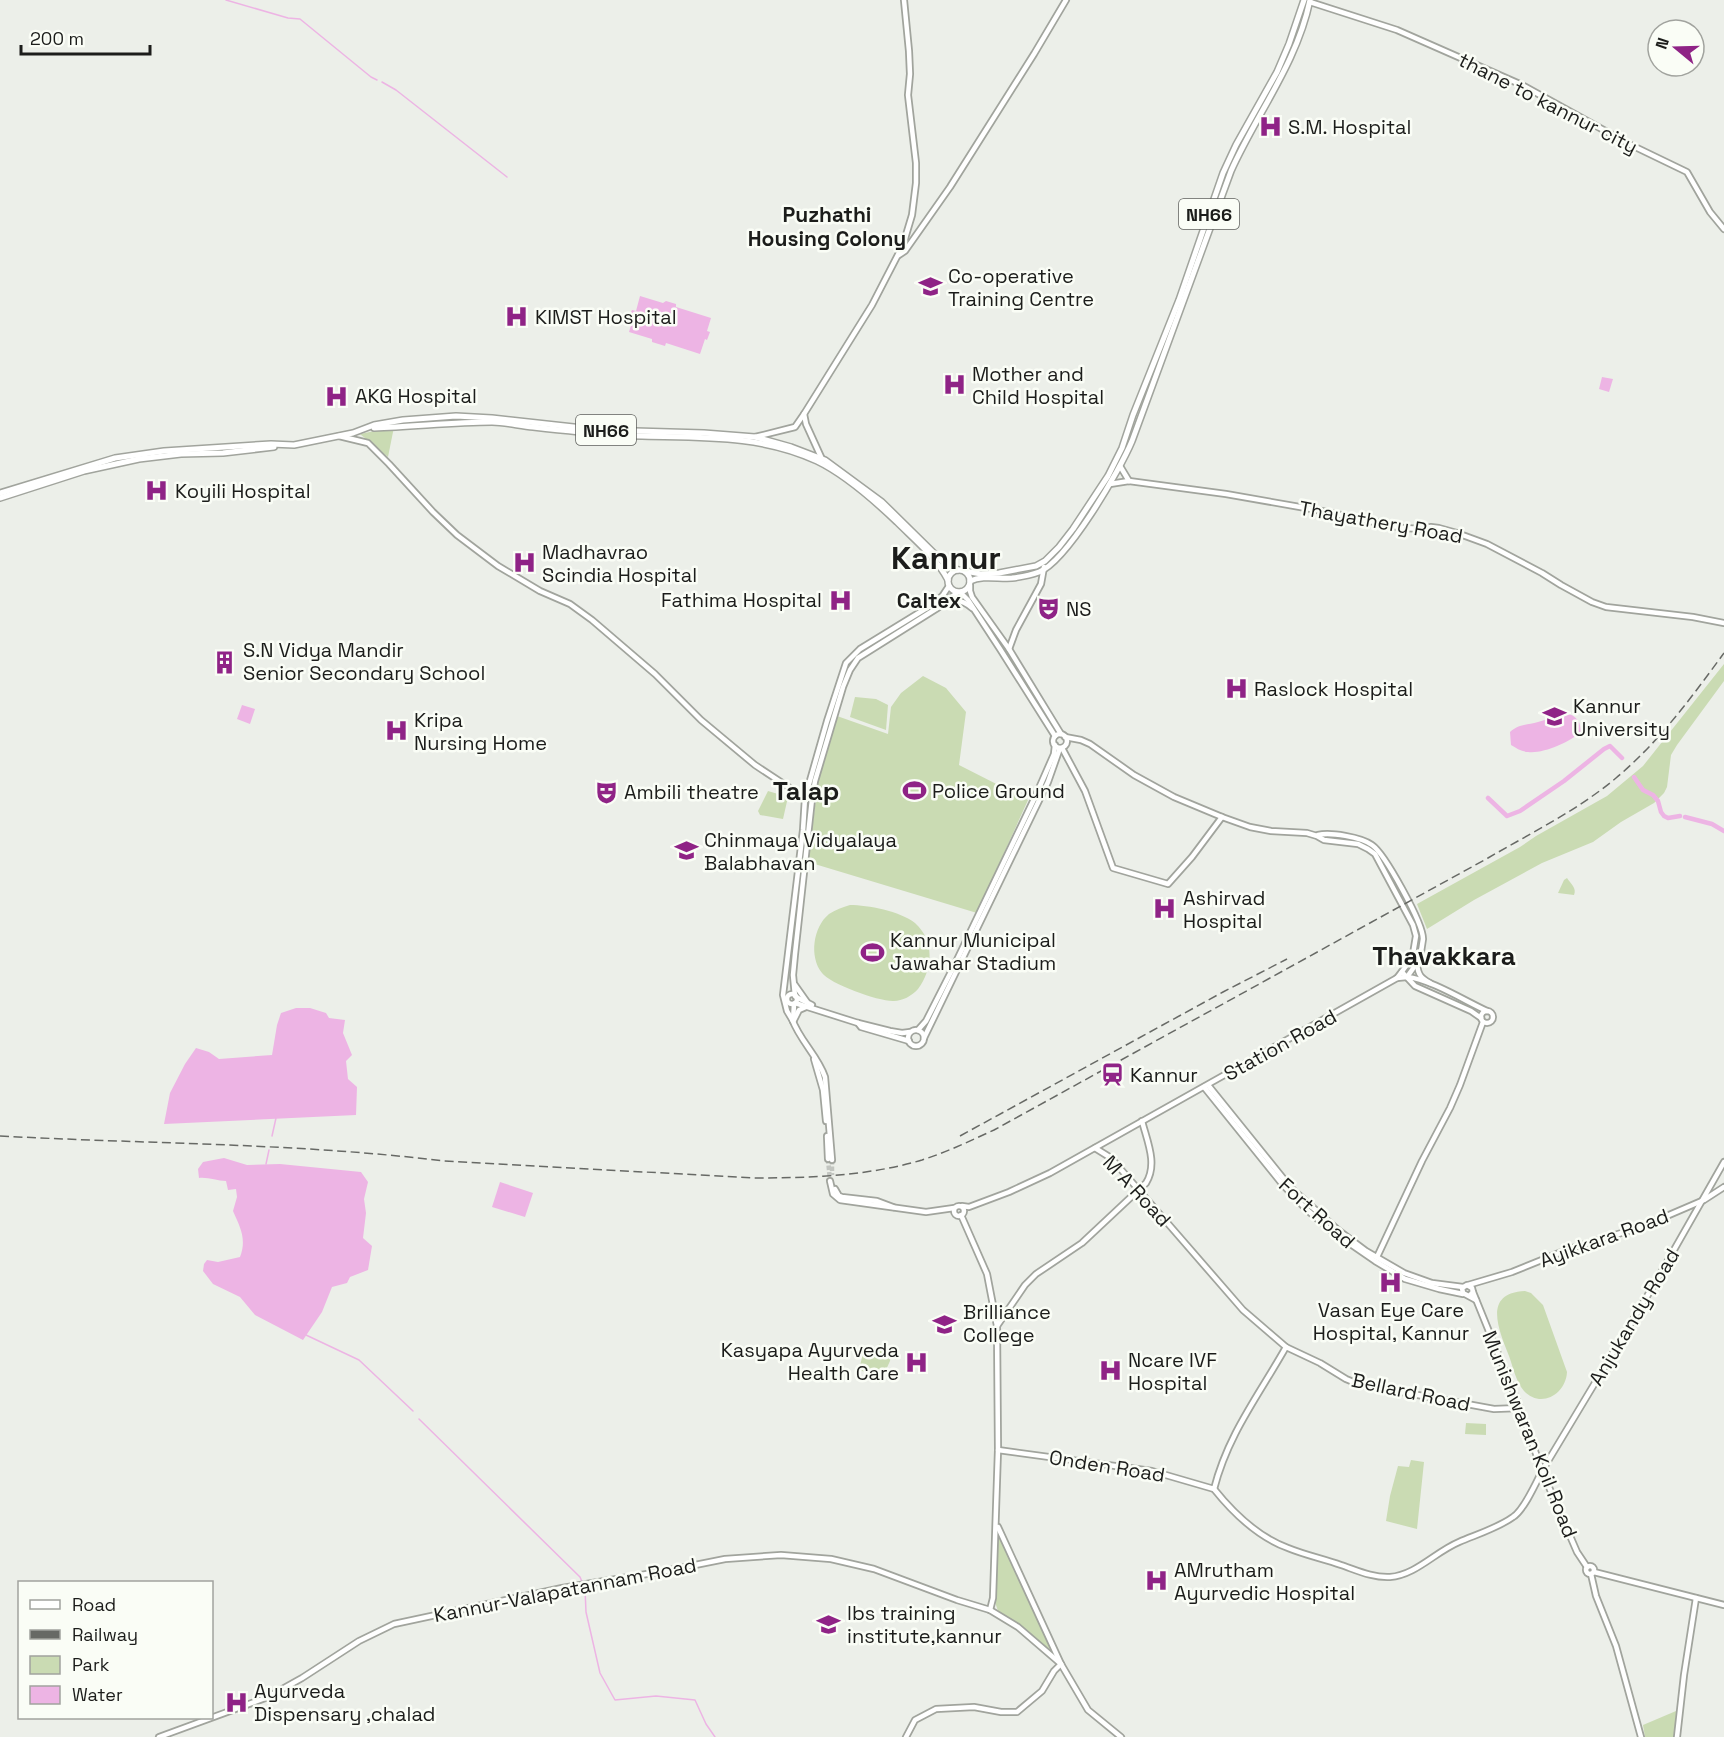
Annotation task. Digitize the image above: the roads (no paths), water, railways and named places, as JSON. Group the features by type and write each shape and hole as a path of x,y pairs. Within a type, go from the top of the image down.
{"highway":[{"name":"NH66","path":"435,422 456,416 601,430 704,432 755,437 821,457 879,505 932,555 952,590 959,592 966,590 970,583 979,578 1014,578 1044,570 1064,552 1110,484 1179,300 1223,173 1277,72 1306,1"},
{"name":"NH66","path":"0,493 115,458 164,452 294,445 371,427 435,422 493,422 615,435 751,441 826,463"},
{"name":"NH66","path":"0,498 84,471 139,459 181,454 223,453 276,446"},
{"name":"NH66","path":"961,571 986,574 1010,572 1036,566 1045,561 1059,548 1118,464"},
{"path":"932,555 969,576 970,583"},
{"path":"949,583 952,573 961,571"}],"main road":[{"path":"755,437 795,428 872,305 903,245 912,214 916,183 914,141 908,95 910,74 904,0"},
{"path":"899,255 950,187 1066,0"},
{"name":"thane to kannur city","path":"1306,1 1397,30 1517,83 1629,144 1687,172 1710,212 1724,229"},
{"path":"804,414 821,457"},
{"path":"337,436 368,443 433,513 457,535 498,566 540,591 570,604 592,620 655,674 701,720 755,765 805,798 812,799"},
{"path":"1118,464 1129,481"},
{"name":"Thayathery Road","path":"1110,484 1129,481 1261,500 1403,528 1439,528 1487,544 1592,602 1606,607 1724,623"},
{"path":"1009,649 1016,630 1041,584 1045,561"},
{"path":"937,605 944,588 944,573"},
{"path":"937,605 949,583"},
{"path":"970,583 972,597 1009,649 1061,736"},
{"path":"793,1022 791,994 821,1011 890,1031 910,1032 918,1030 926,1022 1048,782 1061,748 1067,744 968,600 959,592 852,655 846,663 826,721 807,788 783,995 787,1011 800,1037 814,1056 824,1094 830,1160"},
{"path":"791,1002 796,1001 795,954 812,799 815,781 843,687 855,662 937,605 958,600 972,608"},
{"path":"858,1023 861,1027 909,1041 912,1045 917,1046 922,1043 1054,754 1053,741 1061,736 1090,744 1134,775 1174,797 1222,817 1259,828 1317,836 1326,833 1361,840 1373,845 1384,857 1418,920 1421,930 1423,938 1417,962 1407,977"},
{"path":"1054,745 1061,748 1085,791 1113,868 1168,884 1222,817"},
{"path":"790,789 807,788"},
{"name":"Station Road","path":"954,1210 959,1205 964,1210 1027,1184 1397,978 1410,961 1416,936 1405,907 1375,854 1358,844 1324,840 1317,836"},
{"path":"1417,962 1419,975 1430,984"},
{"path":"1397,978 1407,977 1416,978 1430,984 1491,1012 1493,1020 1484,1021 1471,1011 1415,986 1407,977 1402,972"},
{"path":"784,982 791,1002"},
{"path":"794,982 809,1005"},
{"path":"791,1002 809,1005"},
{"path":"793,1022 799,1010 809,1005"},
{"path":"1376,1259 1422,1161 1450,1108 1484,1021 1482,1014 1487,1011"},
{"path":"918,1030 924,1038"},
{"path":"909,1041 910,1032"},
{"name":"Fort Road","path":"1206,1086 1295,1198 1331,1228 1405,1279 1454,1292 1468,1290"},
{"path":"997,1326 1025,1285 1036,1274 1082,1243 1139,1191 1150,1177 1152,1168 1142,1121"},
{"name":"M A Road","path":"1095,1148 1111,1158 1178,1234"},
{"name":"Anjukandy Road","path":"1214,1489 1231,1509 1267,1538 1354,1570 1370,1575 1390,1577 1411,1571 1454,1544 1512,1518 1524,1504 1704,1200 1724,1162"},
{"path":"831,1181 833,1194 840,1200 926,1212 964,1210 987,1274 997,1326 998,1450 993,1598 990,1610"},
{"name":"Ayikkara Road","path":"1468,1290 1481,1282 1569,1249 1641,1227 1704,1200 1724,1187"},
{"name":"Bellard Road","path":"1178,1234 1243,1310 1286,1347 1320,1363 1346,1380 1494,1409 1520,1408"},
{"name":"Fort Road","path":"1376,1259 1419,1279 1468,1290"},
{"name":"Munishwaran Koil Road","path":"1468,1290 1476,1300 1520,1408 1542,1471 1577,1551 1587,1567 1586,1572 1593,1573"},
{"path":"1214,1489 1220,1468 1238,1427 1286,1347"},
{"name":"Onden Road","path":"998,1450 1152,1471 1214,1489"},
{"path":"996,1525 1061,1664 1088,1710 1121,1737"},
{"name":"Kannur-Valapatannam Road","path":"213,1717 268,1697 359,1641 394,1624 562,1588 724,1559 781,1556 831,1559 874,1569 990,1610 1018,1627 1061,1664"},
{"path":"1641,1737 1616,1646 1596,1596 1593,1573 1724,1605"},
{"path":"1677,1737 1682,1686 1696,1598"},
{"path":"906,1737 915,1720 936,1709 965,1707 1017,1712 1042,1691 1061,1664"},
{"name":"Kannur-Valapatannam Road","path":"159,1737 208,1719"}],"water":[{"path":"640,296 663,303 666,301 676,304 676,307 711,318 707,331 710,332 700,354 666,343 665,346 652,342 652,339 629,332 633,318 629,317 632,310 636,311"},
{"path":"1602,377 1613,379 1609,392 1599,389"},
{"path":"242,705 255,709 250,724 237,719"},
{"path":"1561,713 1576,718 1581,732 1563,743 1541,751 1526,752 1511,745 1510,732 1513,729"},
{"path":"296,1008 310,1008 326,1013 329,1018 345,1020 343,1033 352,1055 346,1061 348,1079 357,1087 356,1115 164,1124 170,1093 196,1048 209,1052 219,1059 272,1055 281,1013"},
{"path":"224,1158 247,1165 280,1164 361,1172 368,1182 364,1199 366,1213 363,1238 372,1246 368,1270 350,1277 347,1283 332,1287 322,1312 303,1340 255,1315 240,1297 213,1284 203,1271 207,1260 218,1262 240,1257 242,1251 242,1233 233,1211 237,1197 236,1189 228,1190 226,1181 199,1178 198,1169 203,1162"},
{"path":"500,1182 533,1193 525,1217 492,1207"}],"waterway":[{"path":"226,0 288,18 300,19 377,80"},
{"path":"382,82 396,90 507,177"},
{"path":"1488,798 1507,816 1520,811 1564,781 1604,749 1610,746 1622,758"},
{"path":"1634,777 1643,790 1653,795 1658,801 1664,816 1668,818 1680,816"},
{"path":"1685,817 1712,824 1724,831"},
{"path":"272,1136 276,1118"},
{"path":"266,1164 269,1150"},
{"path":"306,1335 359,1360 413,1411"},
{"path":"419,1419 580,1577 585,1589 586,1612 600,1673 615,1700 656,1696 695,1700 715,1737"}],"tunnel":[{"path":"828,1159 830,1181"},
{"path":"832,1160 832,1175"}],"railway":[{"path":"0,1136 278,1147 444,1161 754,1178 860,1173 922,1160 994,1130 1570,811 1616,778 1646,750 1687,703 1724,653"},
{"path":"960,1136 1287,959"}],"place":[{"name":"S.M. Hospital","path":"1270,127"},
{"name":"Co-operative Training Centre","path":"930,287"},
{"name":"KIMST Hospital","path":"517,317"},
{"name":"Mother and Child Hospital","path":"954,385"},
{"name":"AKG Hospital","path":"337,396"},
{"name":"Koyili Hospital","path":"157,491"},
{"name":"Madhavrao Scindia Hospital","path":"524,563"},
{"name":"Fathima Hospital","path":"840,600"},
{"name":"NS","path":"1048,609"},
{"name":"S.N Vidya Mandir Senior Secondary School","path":"225,662"},
{"name":"Raslock Hospital","path":"1236,689"},
{"name":"Kannur University","path":"1555,717"},
{"name":"Kripa Nursing Home","path":"396,731"},
{"name":"Police Ground","path":"914,791"},
{"name":"Ambili theatre","path":"606,792"},
{"name":"Chinmaya Vidyalaya Balabhavan","path":"686,851"},
{"name":"Ashirvad Hospital","path":"1165,909"},
{"name":"Kannur Municipal Jawahar Stadium","path":"872,952"},
{"name":"Kannur","path":"1112,1075"},
{"name":"Vasan Eye Care Hospital, Kannur","path":"1391,1283"},
{"name":"Brilliance College","path":"945,1324"},
{"name":"Kasyapa Ayurveda Health Care","path":"917,1362"},
{"name":"Ncare IVF Hospital","path":"1110,1371"},
{"name":"AMrutham Ayurvedic Hospital","path":"1156,1581"},
{"name":"lbs training institute,kannur","path":"829,1625"},
{"name":"Ayurveda Dispensary ,chalad","path":"236,1703"}],"district":[{"name":"Puzhathi Housing Colony","path":"827,226"},
{"name":"Kannur","path":"946,558"},
{"name":"Caltex","path":"929,600"},
{"name":"Talap","path":"806,791"},
{"name":"Thavakkara","path":"1444,956"}]}
